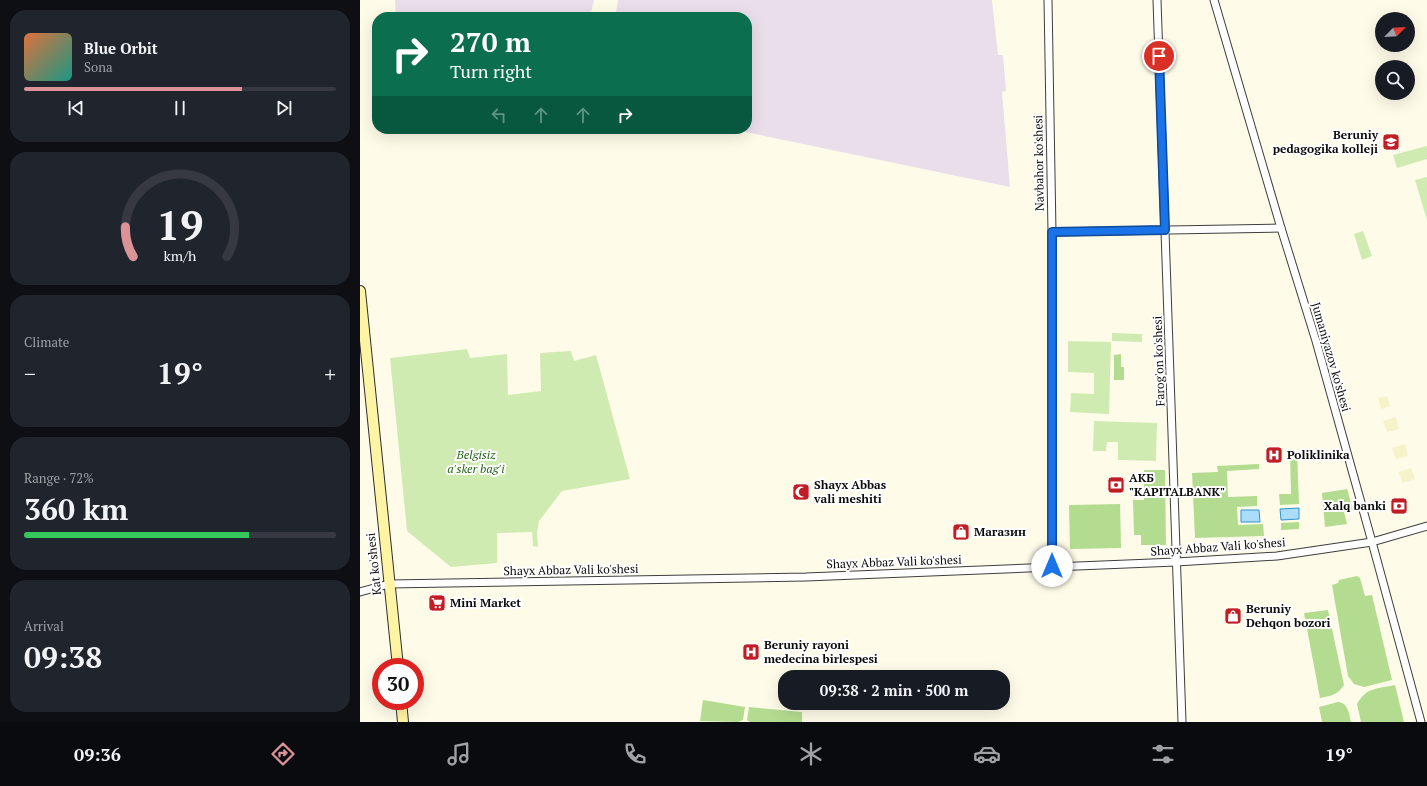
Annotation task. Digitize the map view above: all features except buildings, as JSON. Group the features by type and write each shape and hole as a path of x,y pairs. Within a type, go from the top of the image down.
{"street":[{"name":"Navbahor ko'shesi","path":"1048,0 1052,232 1052,566"},
{"name":"Farog'on ko'shesi","path":"1157,0 1182,722"},
{"name":"Jumaniyazov ko'shesi","path":"1214,0 1316,341 1420,722"},
{"path":"1052,232 1281,228"},
{"name":"Kat ko'shesi","path":"360,291 397,658"},
{"name":"Shayx Abbaz Vali ko'shesi","path":"360,592 389,584 815,576 1176,562 1277,556 1372,542 1427,526"},
{"path":"402,710 403,722"}],"shaded area":[{"path":"395,0 594,0 591,12 396,12"},
{"path":"618,0 992,0 998,55 1003,55 1006,91 1002,92 1010,187 752,133 752,12 616,12"},
{"path":"1387,396 1390,406 1381,409 1378,398"},
{"path":"1396,417 1399,429 1387,432 1383,421"},
{"path":"1405,444 1408,456 1396,459 1392,448"},
{"path":"1411,468 1415,479 1402,483 1399,472"}],"green space":[{"path":"1427,146 1427,159 1397,168 1393,155"},
{"path":"1427,177 1427,220 1415,180"},
{"path":"1363,231 1372,256 1362,260 1354,234"},
{"path":"1112,333 1142,334 1142,342 1112,341"},
{"path":"1068,341 1111,342 1109,414 1070,412 1071,393 1094,394 1094,373 1068,372"},
{"name":"Belgisiz a'sker bag'i","path":"467,349 470,358 507,354 508,395 541,391 540,353 571,351 574,361 596,355 630,479 562,491 539,521 537,533 538,547 533,546 532,532 497,533 497,563 451,567 407,531 390,358"},
{"path":"1121,354 1121,367 1124,367 1124,380 1114,380 1114,355"},
{"path":"1094,421 1157,423 1156,461 1118,460 1118,442 1107,442 1106,451 1093,451"},
{"path":"1290,452 1297,452 1299,504 1280,505 1279,494 1291,494"},
{"path":"1259,464 1259,469 1227,471 1228,497 1257,496 1257,506 1237,507 1238,525 1263,524 1264,536 1195,538 1192,473 1218,472 1217,466"},
{"path":"1144,470 1165,470 1166,545 1141,545 1141,535 1134,535 1133,500 1144,500"},
{"path":"1347,489 1353,510 1344,512 1347,524 1325,527 1322,493"},
{"path":"1120,504 1121,548 1070,549 1069,505"},
{"path":"1299,522 1299,529 1281,530 1281,523"},
{"path":"1357,576 1360,578 1365,596 1372,595 1392,680 1364,687 1354,684 1348,676 1332,585 1338,583 1339,580"},
{"path":"1328,610 1344,685 1336,693 1320,698 1304,613"},
{"path":"1395,685 1404,722 1361,722 1357,704 1364,694 1377,688"},
{"path":"703,700 745,707 743,720 738,722 700,721"},
{"path":"1338,702 1346,706 1351,722 1322,722 1319,707"},
{"path":"749,707 802,712 802,722 750,722 747,720"}],"water":[{"path":"1299,508 1299,519 1281,520 1280,509"},
{"path":"1241,510 1259,510 1260,522 1241,522"}],"place":[{"name":"Beruniy pedagogika kolleji","path":"1391,142"},
{"name":"Poliklinika","path":"1274,455"},
{"name":"АКБ \"KAPITALBANK\"","path":"1116,485"},
{"name":"Shayx Abbas vali meshiti","path":"801,492"},
{"name":"Xalq banki","path":"1399,506"},
{"name":"Магазин","path":"961,532"},
{"name":"Mini Market","path":"437,603"},
{"name":"Beruniy Dehqon bozori","path":"1233,616"},
{"name":"Beruniy rayoni medecina birlespesi","path":"751,652"}],"route":[{"path":"1052,566 1052,232 1165,230 1159,56"}]}
